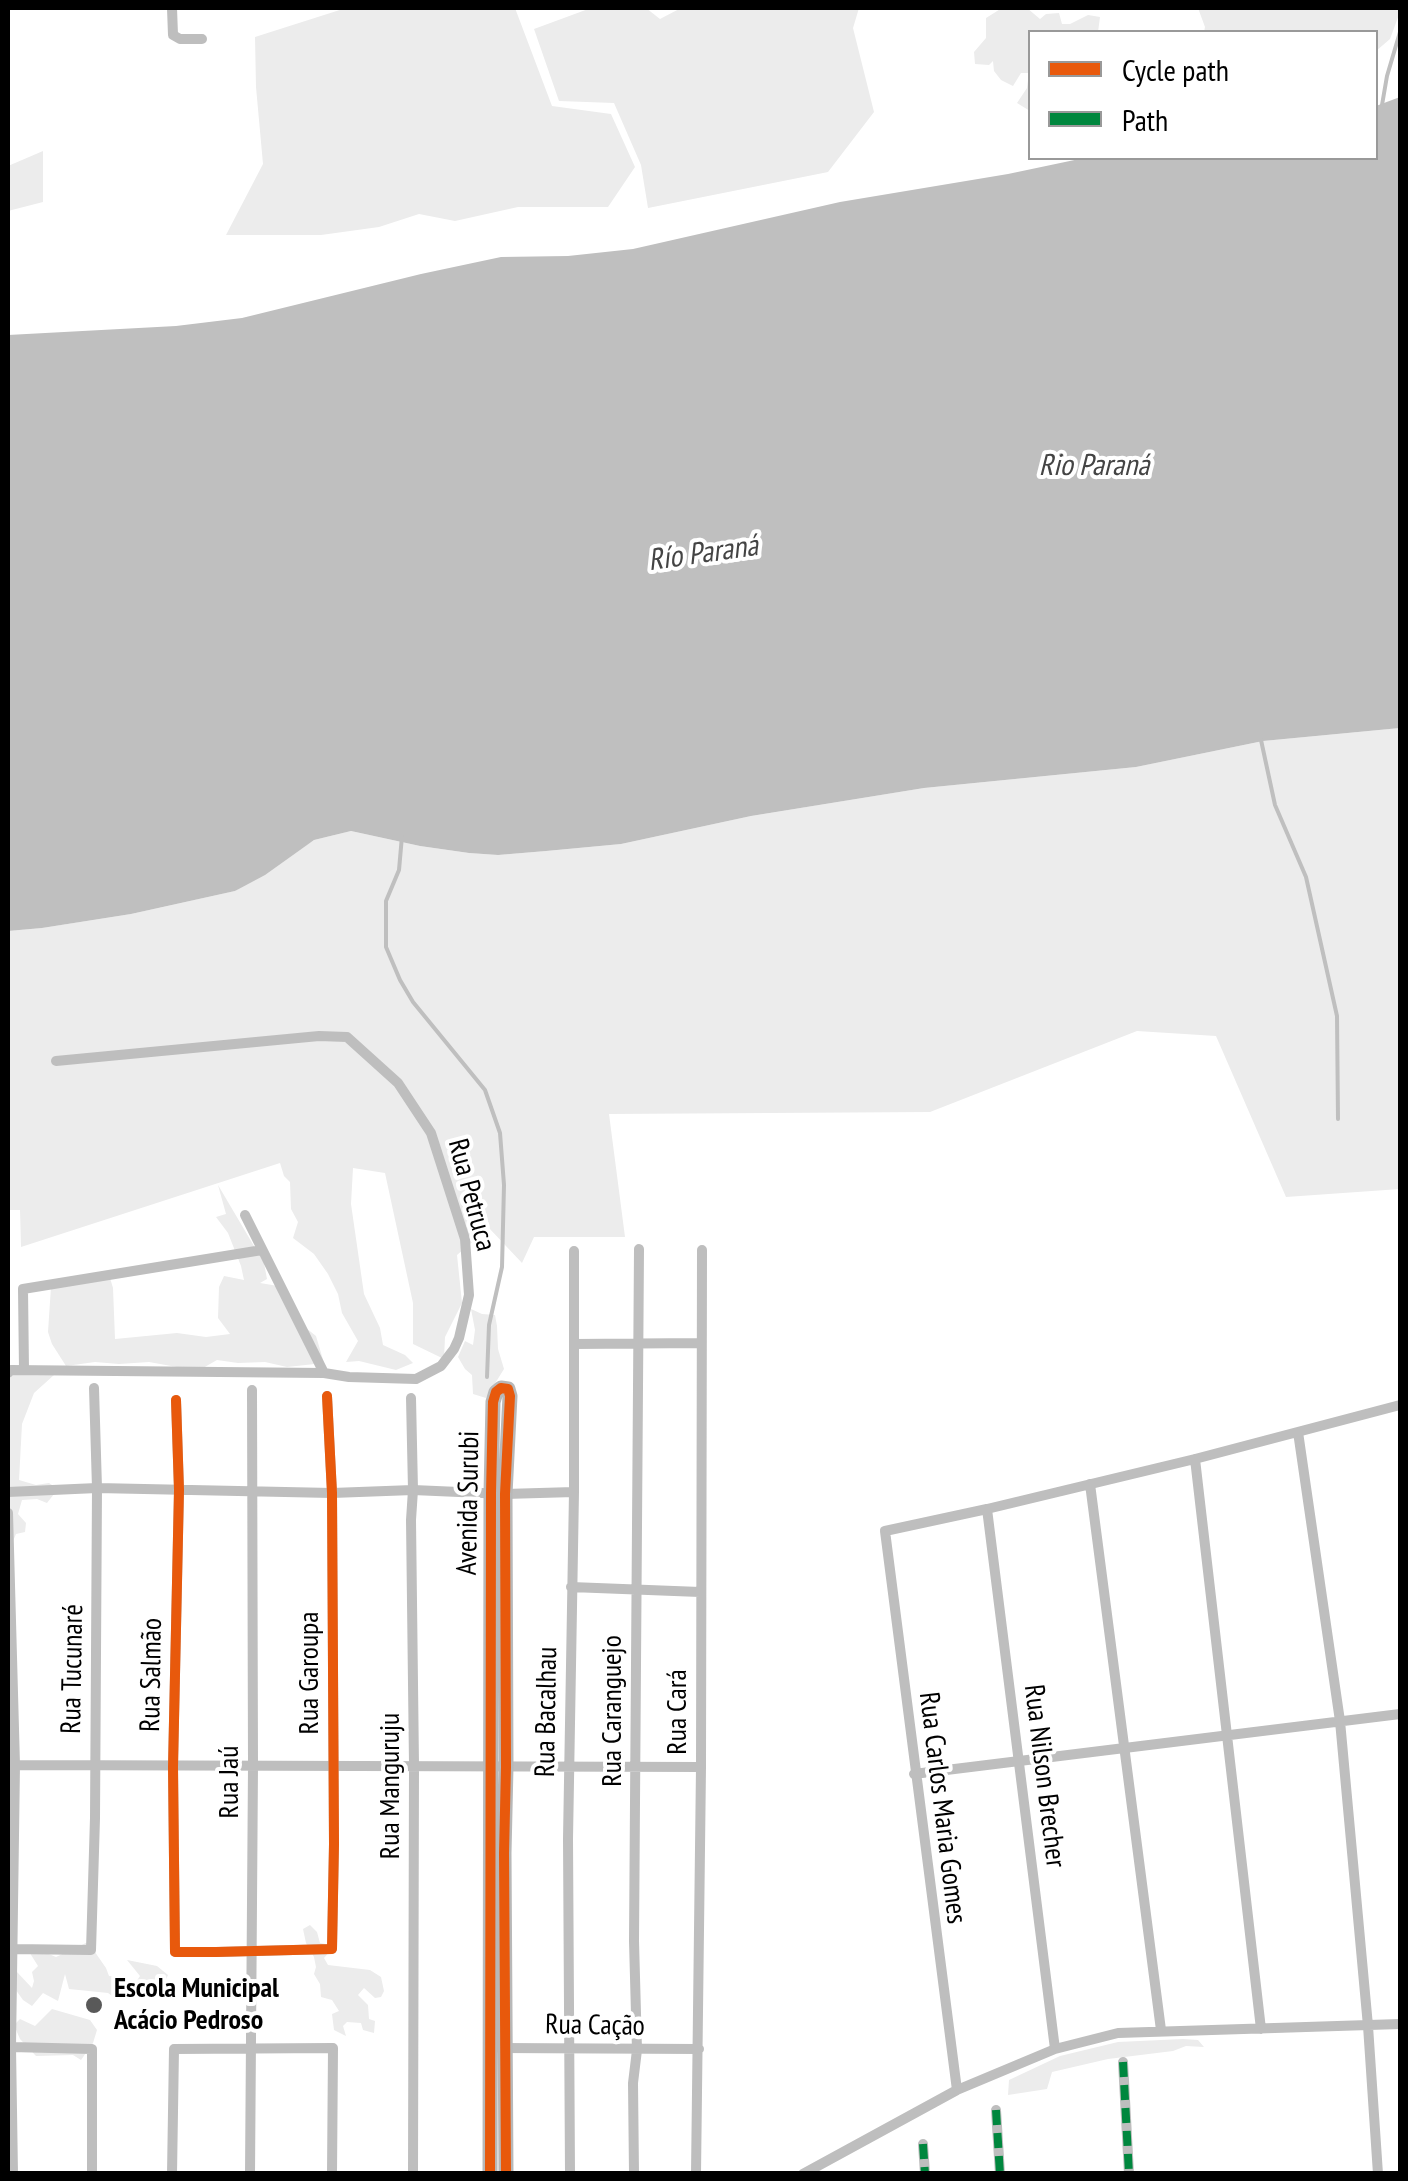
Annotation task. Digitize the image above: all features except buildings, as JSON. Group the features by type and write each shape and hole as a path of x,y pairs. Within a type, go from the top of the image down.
{"street":[{"path":"172,8 173,35 202,40"},
{"name":"Rua Petruca","path":"8,1373 24,1370 416,1378 441,1366 454,1349 469,1296 464,1239 432,1132 398,1083 347,1037 319,1036 56,1061"},
{"path":"245,1214 324,1374"},
{"name":"Rua Caranguejo","path":"634,2174 639,1249"},
{"path":"24,1370 23,1290 262,1250"},
{"name":"Rua Bacalhau","path":"570,2174 568,1839 574,1250"},
{"name":"Rua Cará","path":"696,2174 702,1250"},
{"path":"574,1344 701,1344"},
{"name":"Rua Tucunaré","path":"12,1948 91,1950 97,1488 94,1388"},
{"name":"Avenida Surubi","path":"498,1493 510,1396 508,1390 501,1388 493,1402 498,1493 499,1767 489,1820 506,2174"},
{"name":"Rua Jaú","path":"250,2174 252,1390"},
{"name":"Rua Garoupa","path":"252,1949 332,1949 332,1492 328,1396"},
{"name":"Rua Manguruju","path":"411,1398 413,2174"},
{"name":"Rua Salmão","path":"176,1400 179,1490 173,1767 175,1952 252,1949"},
{"path":"987,1509 1400,1405"},
{"path":"1298,1432 1340,1721 1378,2174"},
{"path":"1195,1459 1262,2029"},
{"path":"1090,1484 1161,2030"},
{"path":"8,1492 97,1488 574,1492"},
{"name":"Rua Carlos Maria Gomes","path":"957,2090 884,1530 987,1509"},
{"name":"Rua Nilson Brecher","path":"987,1509 1055,2049"},
{"path":"8,1513 15,1764 13,2174"},
{"path":"571,1586 700,1592"},
{"path":"914,1774 1400,1714"},
{"path":"15,1764 701,1767"},
{"path":"803,2174 957,2090 1055,2049 1118,2032 1400,2024"},
{"path":"11,2047 92,2048 92,2174"},
{"path":"172,2174 174,2048 333,2048 332,2174"},
{"name":"Avenida Surubi","path":"490,2174 498,2048"},
{"name":"Rua Cação","path":"498,2048 699,2049"},
{"path":"1123,2062 1130,2174"},
{"path":"996,2110 1000,2174"},
{"path":"923,2144 924,2174"}],"shaded area":[{"path":"346,8 515,8 552,106 611,114 635,167 608,207 518,207 455,221 419,214 379,227 321,235 226,235 263,164 255,37"},
{"path":"591,8 646,8 660,19 681,8 859,8 853,28 874,112 828,172 648,208 641,165 614,103 559,101 534,29"},
{"path":"1002,8 1027,8 1040,19 1059,13 1062,24 1088,15 1100,17 1098,30 1028,30 1028,73 1021,73 1013,86 1001,80 993,61 989,65 975,64 974,52 986,38 986,18"},
{"path":"1198,8 1400,8 1390,39 1378,49 1378,30 1204,30"},
{"path":"1028,80 1028,110 1017,103"},
{"path":"43,151 43,202 8,211 8,166"},
{"path":"1400,728 1400,1189 1286,1197 1216,1036 1137,1031 930,1112 609,1114 625,1237 534,1237 522,1263 489,1228 457,1255 462,1303 445,1337 444,1359 413,1344 413,1303 385,1173 353,1168 351,1204 364,1294 380,1328 383,1345 413,1363 396,1370 359,1361 346,1362 358,1341 342,1313 328,1274 314,1254 293,1238 298,1222 291,1209 290,1182 280,1163 21,1247 20,1210 8,1210 8,931 131,914 235,891 314,840 351,831 420,846 498,855 621,844 751,816 924,788 1136,767 1263,741"},
{"path":"218,1185 264,1263 267,1279 260,1283 278,1286 292,1300 306,1328 316,1336 324,1363 287,1367 217,1360 203,1368 188,1369 149,1362 66,1366 48,1332 51,1287 110,1278 115,1339 177,1333 206,1337 230,1334 218,1318 219,1287 224,1276 244,1280 228,1233 216,1217 226,1214"},
{"path":"471,1309 495,1315 497,1326 504,1369 486,1398 473,1394 472,1375 458,1357 465,1341 473,1345"},
{"path":"8,1373 54,1375 34,1393 22,1424 19,1480 36,1485 49,1483 58,1489 47,1503 22,1500 18,1514 26,1523 25,1532 16,1534 8,1543"},
{"path":"310,1925 320,1943 331,1945 324,1958 328,1965 370,1970 381,1977 381,1997 375,1998 364,1988 358,1995 368,2005 369,2019 375,2021 374,2033 363,2030 361,2023 347,2022 343,2026 346,2036 334,2030 332,2014 339,2011 332,2000 321,1997 314,1957 303,1929"},
{"path":"88,1942 109,1976 126,1978 134,1985 140,1976 127,1960 157,1966 168,1975 162,1996 118,2000 108,1993 69,1989 65,1974 58,2001 43,1993 32,2006 23,2000 13,1986 17,1972 32,1988 32,1972 38,1966 28,1950 37,1949 56,1957"},
{"path":"52,2009 90,2020 97,2030 81,2060 73,2055 36,2056 20,2039 14,2025 20,2019 35,2026"},
{"path":"1198,2040 1204,2047 1186,2046 1052,2072 1047,2089 1008,2095 1009,2080 1060,2056 1118,2042"}],"water":[{"name":"Rio Paraná","path":"1400,97 1400,728 1263,741 1136,767 924,788 751,816 621,844 498,855 420,846 351,831 314,840 235,891 131,914 8,931 8,335 176,326 242,318 501,257 568,256 633,249 840,202 1074,160 1378,160 1378,105"}],"waterway":[{"path":"1382,105 1400,32"},
{"path":"1261,740 1275,805 1306,877 1337,1016 1338,1119"},
{"path":"402,836 399,870 386,901 386,947 413,1002 485,1090 500,1133 504,1185 502,1267 489,1325 487,1377"}],"marked path":[{"path":"1123,2062 1129,2174"},
{"path":"996,2110 1000,2174"},
{"path":"923,2144 925,2174"}],"cycle path":[{"path":"490,2174 491,1493 493,1402 501,1388 508,1389 510,1396 505,1494 506,2174"},
{"path":"176,1400 179,1490 173,1767 175,1952 332,1949 332,1493 327,1396"}],"place":[{"name":"Escola Municipal Acácio Pedroso","path":"94,2005"}],"water label":[{"name":"Río Paraná","path":"703,554"}]}
